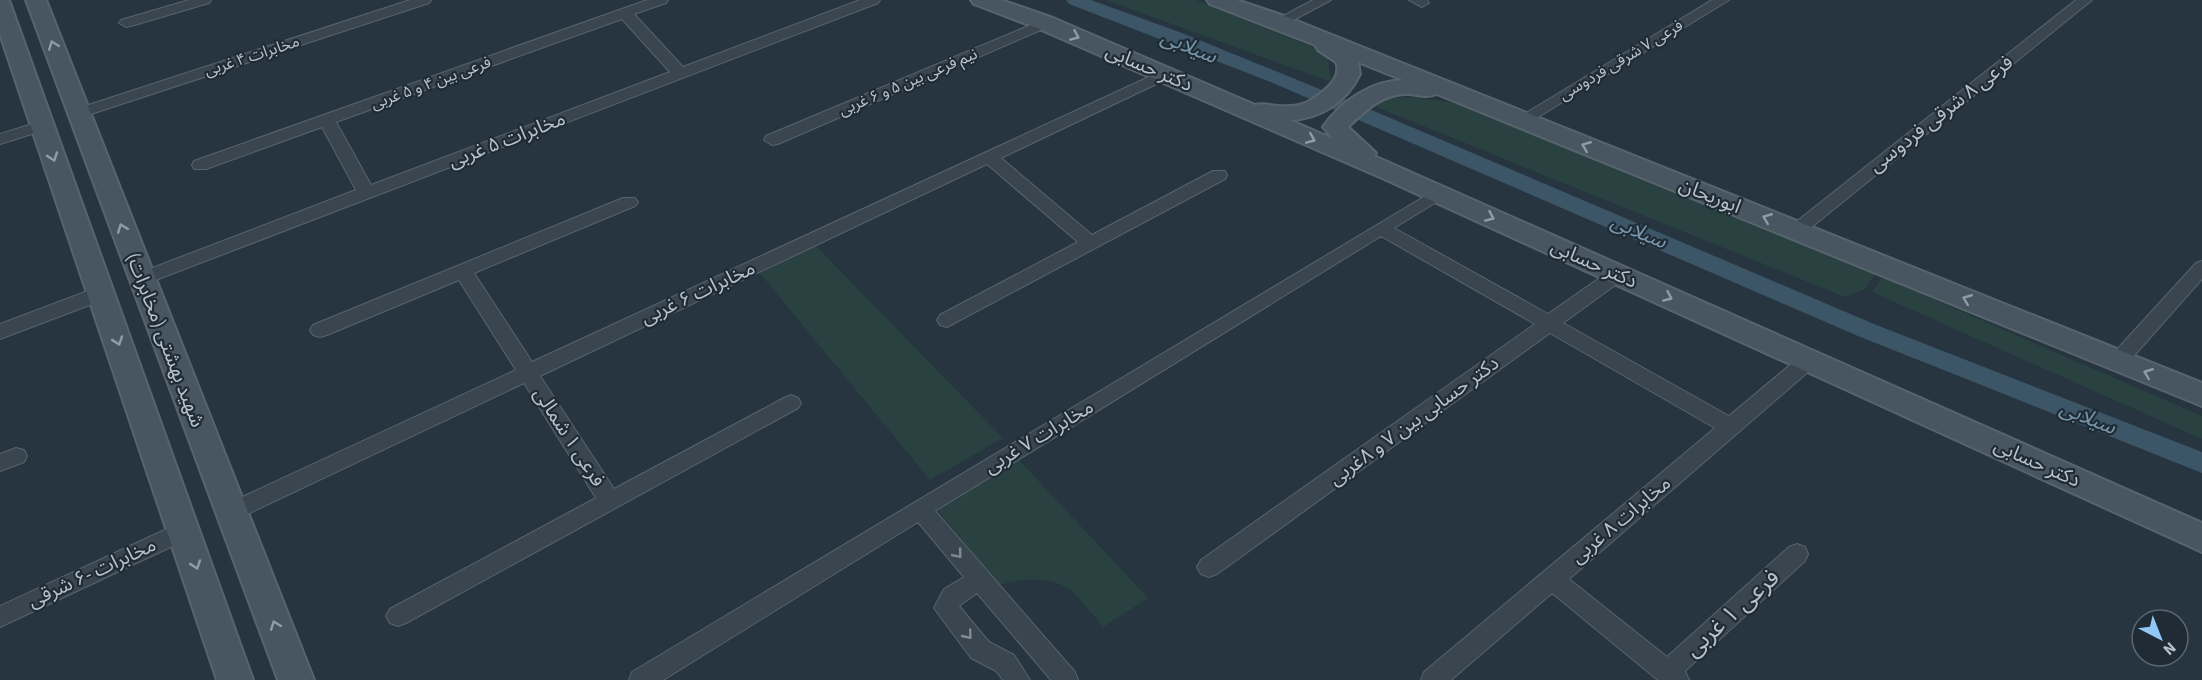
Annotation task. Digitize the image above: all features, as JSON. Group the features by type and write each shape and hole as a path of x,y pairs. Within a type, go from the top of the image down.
{"main road":[{"name":"شهید بهشتی (مخابرات)","path":"36,0 296,680"},
{"name":"دکتر حسابی","path":"981,0 1166,74 1391,173 2202,538"},
{"name":"ابوریحان","path":"1217,0 1312,35 2202,395"},
{"path":"0,3 236,680"},
{"path":"1228,103 1273,113 1301,113 1315,109 1347,80 1349,69 1346,60 1312,35"},
{"path":"1391,173 1350,143 1335,127 1375,92 1395,87 1412,87 1462,97"},
{"path":"130,376 172,360"}],"street":[{"path":"126,23 204,0"},
{"name":"مخابرات ۴ غربی","path":"79,113 424,0"},
{"name":"فرعی بین ۴ و ۵ غربی","path":"200,165 661,0"},
{"name":"مخابرات ۵ غربی","path":"141,279 873,0"},
{"path":"1279,22 1324,0"},
{"name":"فرعی ۷ شرقی فردوسی","path":"1521,121 1722,0"},
{"name":"فرعی ۸ شرقی فردوسی","path":"1797,230 2085,0"},
{"path":"625,13 681,74"},
{"name":"نیم فرعی بین ۵ و ۶ غربی","path":"772,140 1045,24"},
{"name":"مخابرات ۶ غربی","path":"231,512 1166,74"},
{"path":"0,126 40,120"},
{"path":"0,139 40,120"},
{"path":"327,121 367,194"},
{"path":"989,157 1090,243"},
{"path":"947,320 1219,175"},
{"name":"مخابرات ۷ غربی","path":"641,680 1437,194"},
{"path":"320,330 629,202"},
{"path":"1381,228 1731,427"},
{"path":"2118,361 2202,267"},
{"name":"فرعی ۱ شمالی","path":"463,271 610,501"},
{"name":"دکتر حسابی بین ۷ و ۸غربی","path":"1209,567 1618,274"},
{"path":"0,332 101,293"},
{"name":"مخابرات ۸ غربی","path":"1433,680 1809,360"},
{"path":"398,616 791,403"},
{"path":"920,509 1066,680"},
{"name":"مخابرات -۶ شرقی","path":"0,616 184,530"},
{"name":"فرعی ۱ غربی","path":"1672,676 1797,554"},
{"path":"980,579 952,596 946,608 980,650 1005,663 1018,680"},
{"path":"1552,579 1672,676"}],"green space":[{"path":"1106,0 1196,0 1312,47 1328,58 1331,82"},
{"path":"1413,97 1460,104 1876,273 1865,289 1845,297 1376,107 1380,99"},
{"path":"814,244 1003,438 930,480 758,271"},
{"path":"1882,277 2202,416 2202,439 1872,292"},
{"path":"1018,459 1148,598 1103,627 1075,594 1058,584 1029,580 999,585 938,511"}],"waterway":[{"name":"سیلابی","path":"1075,0 1275,77 1866,330 2202,463"}]}
